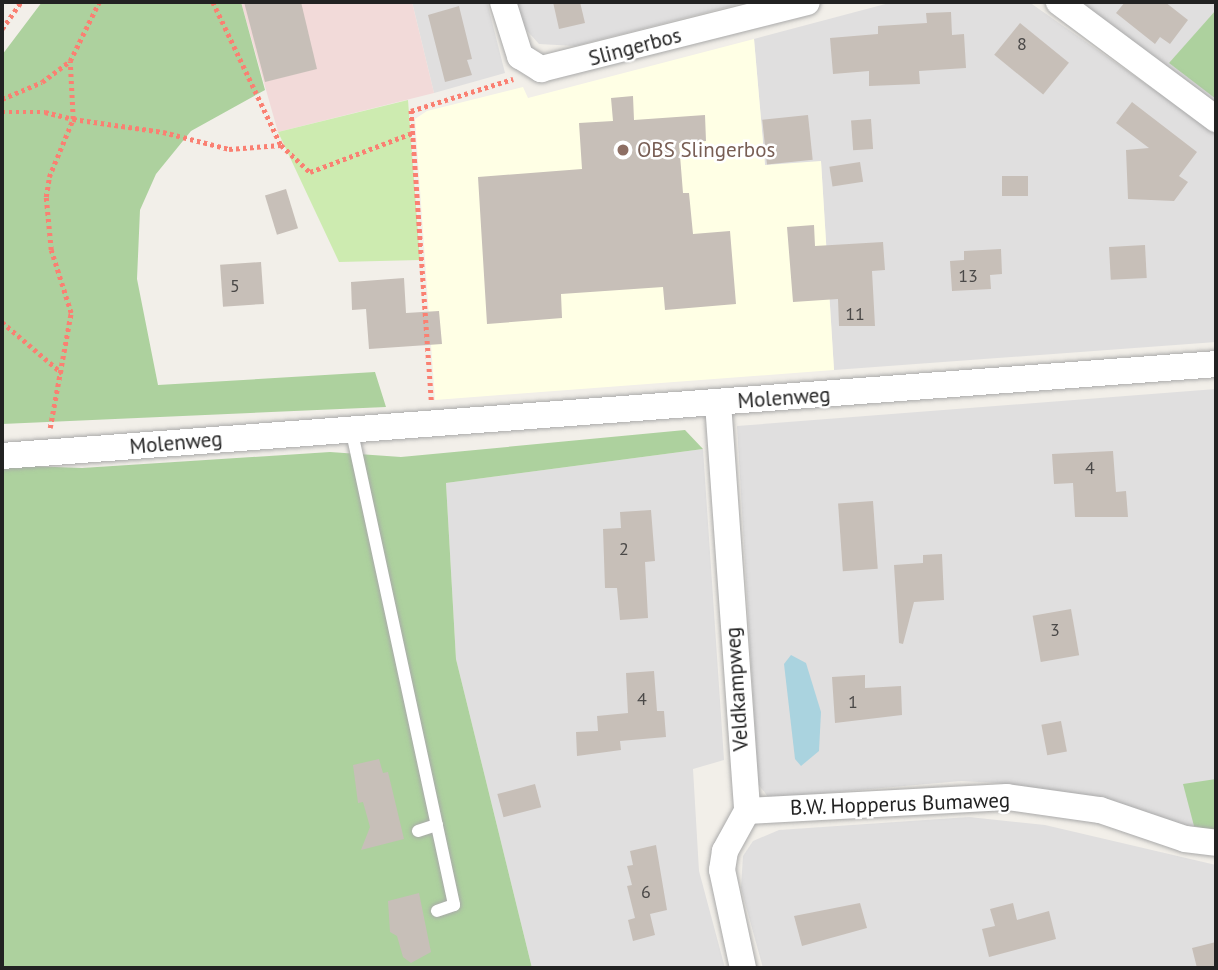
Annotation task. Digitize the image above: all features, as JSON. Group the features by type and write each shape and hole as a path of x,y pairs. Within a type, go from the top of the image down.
{"street":[{"path":"503,2 514,45 529,65"},
{"name":"Slingerbos","path":"529,65 555,68 807,2"},
{"path":"1059,2 1216,119"},
{"name":"Molenweg","path":"2,456 1216,364"},
{"name":"Veldkampweg","path":"718,402 747,811"},
{"name":"B.W. Hopperus Bumaweg","path":"747,811 1007,797 1100,810 1185,839 1216,843"},
{"path":"743,968 722,870 725,850 747,811"}],"lane":[{"path":"351,428 454,905 437,911"},
{"path":"418,831 437,825"}],"path":[{"path":"2,29 21,2"},
{"path":"2,99 41,82 70,61 99,2"},
{"path":"213,2 281,145 310,172 412,133"},
{"path":"49,432 71,313 51,250 46,197 49,177 73,119 74,74 70,61"},
{"path":"433,422 411,111 510,82 529,65"},
{"path":"2,112 45,112 73,119 163,132 229,149 281,145"},
{"path":"2,322 62,373"}],"shaded area":[{"path":"241,2 412,2 434,93 278,132"},
{"path":"412,2 487,2 505,73 434,93"},
{"path":"516,2 747,2 575,46 539,44 521,24"},
{"path":"893,2 1029,2 1216,133 1216,342 834,370 821,162 765,166 754,39"},
{"path":"1073,2 1216,2 1216,109"},
{"path":"754,39 765,165 821,161 834,370 435,400 415,119 427,111 523,87 528,98"},
{"path":"1216,389 1216,832 998,783 961,781 769,798 758,784 737,426"},
{"path":"703,449 724,760 693,769 699,871 725,968 532,968 456,659 446,483"},
{"path":"969,817 1045,825 1216,865 1216,968 763,968 741,888 743,856 753,841 779,830"}],"green space":[{"path":"42,2 241,2 265,90 191,131 156,174 140,210 137,279 158,385 375,372 386,407 2,424 2,55"},
{"path":"1216,10 1216,99 1169,63"},
{"path":"408,100 420,260 339,262 278,132"},
{"path":"685,430 703,449 446,483 456,659 532,968 2,968 2,465 82,468 330,452 401,457"},
{"path":"1216,779 1216,832 1194,826 1183,784"}],"water":[{"path":"791,655 806,663 821,712 819,751 801,766 795,759 784,664"}],"building":[{"path":"244,2 301,2 317,69 265,82"},
{"path":"553,2 580,2 585,23 559,29"},
{"path":"1125,2 1165,2 1188,20 1170,44 1160,37 1155,44 1116,13"},
{"path":"459,6 472,59 467,60 472,75 445,82 428,15"},
{"path":"951,12 952,35 964,34 966,68 919,71 920,84 869,86 869,71 833,74 830,38 878,34 878,26 927,23 926,13"},
{"path":"1020,23 1069,63 1043,95 994,55"},
{"path":"633,96 634,120 705,115 706,141 679,143 683,193 689,193 693,234 730,231 736,304 665,310 663,287 561,294 562,318 487,324 478,177 582,169 579,123 613,121 611,98"},
{"path":"1132,102 1197,152 1179,176 1188,182 1174,201 1128,199 1126,150 1149,148 1116,123"},
{"path":"808,115 813,160 767,165 762,120"},
{"path":"871,119 873,149 853,150 851,120"},
{"path":"860,162 863,182 833,187 829,167"},
{"path":"1002,176 1028,176 1028,196 1002,196"},
{"path":"286,189 298,228 277,235 265,195"},
{"path":"814,225 815,246 883,242 885,270 872,271 875,326 839,326 838,299 793,302 787,227"},
{"path":"1145,245 1147,278 1111,280 1109,247"},
{"path":"1001,249 1002,274 990,275 991,289 952,291 950,261 964,260 964,251"},
{"path":"261,262 264,304 223,307 220,265"},
{"path":"404,278 406,313 439,311 442,344 369,349 366,309 352,310 351,282"},
{"path":"1113,451 1116,492 1126,491 1128,517 1075,517 1073,483 1054,484 1052,454"},
{"path":"873,501 878,569 843,571 838,503"},
{"path":"651,510 655,561 645,562 648,618 620,620 617,588 605,588 603,529 621,528 620,512"},
{"path":"942,554 944,600 914,602 903,644 899,643 894,565 923,563 923,555"},
{"path":"1071,609 1079,655 1041,662 1033,616"},
{"path":"654,671 657,711 664,711 666,737 620,741 621,750 577,756 576,732 598,731 597,716 628,713 626,673"},
{"path":"865,675 865,688 901,686 902,715 835,723 832,677"},
{"path":"1061,721 1067,751 1047,755 1041,725"},
{"path":"379,759 383,773 388,772 404,839 361,850 370,827 363,802 358,803 353,765"},
{"path":"535,784 541,807 504,817 497,794"},
{"path":"656,845 667,910 650,914 655,935 633,941 628,920 635,918 627,886 632,885 627,866 633,865 630,851"},
{"path":"419,893 431,952 411,963 403,957 397,936 390,932 388,901"},
{"path":"860,903 867,928 802,946 794,916"},
{"path":"1013,903 1017,920 1049,911 1056,939 989,957 982,929 995,926 990,909"},
{"path":"1216,942 1216,968 1197,968 1192,948"}],"place":[{"name":"OBS Slingerbos","path":"623,150"}]}
